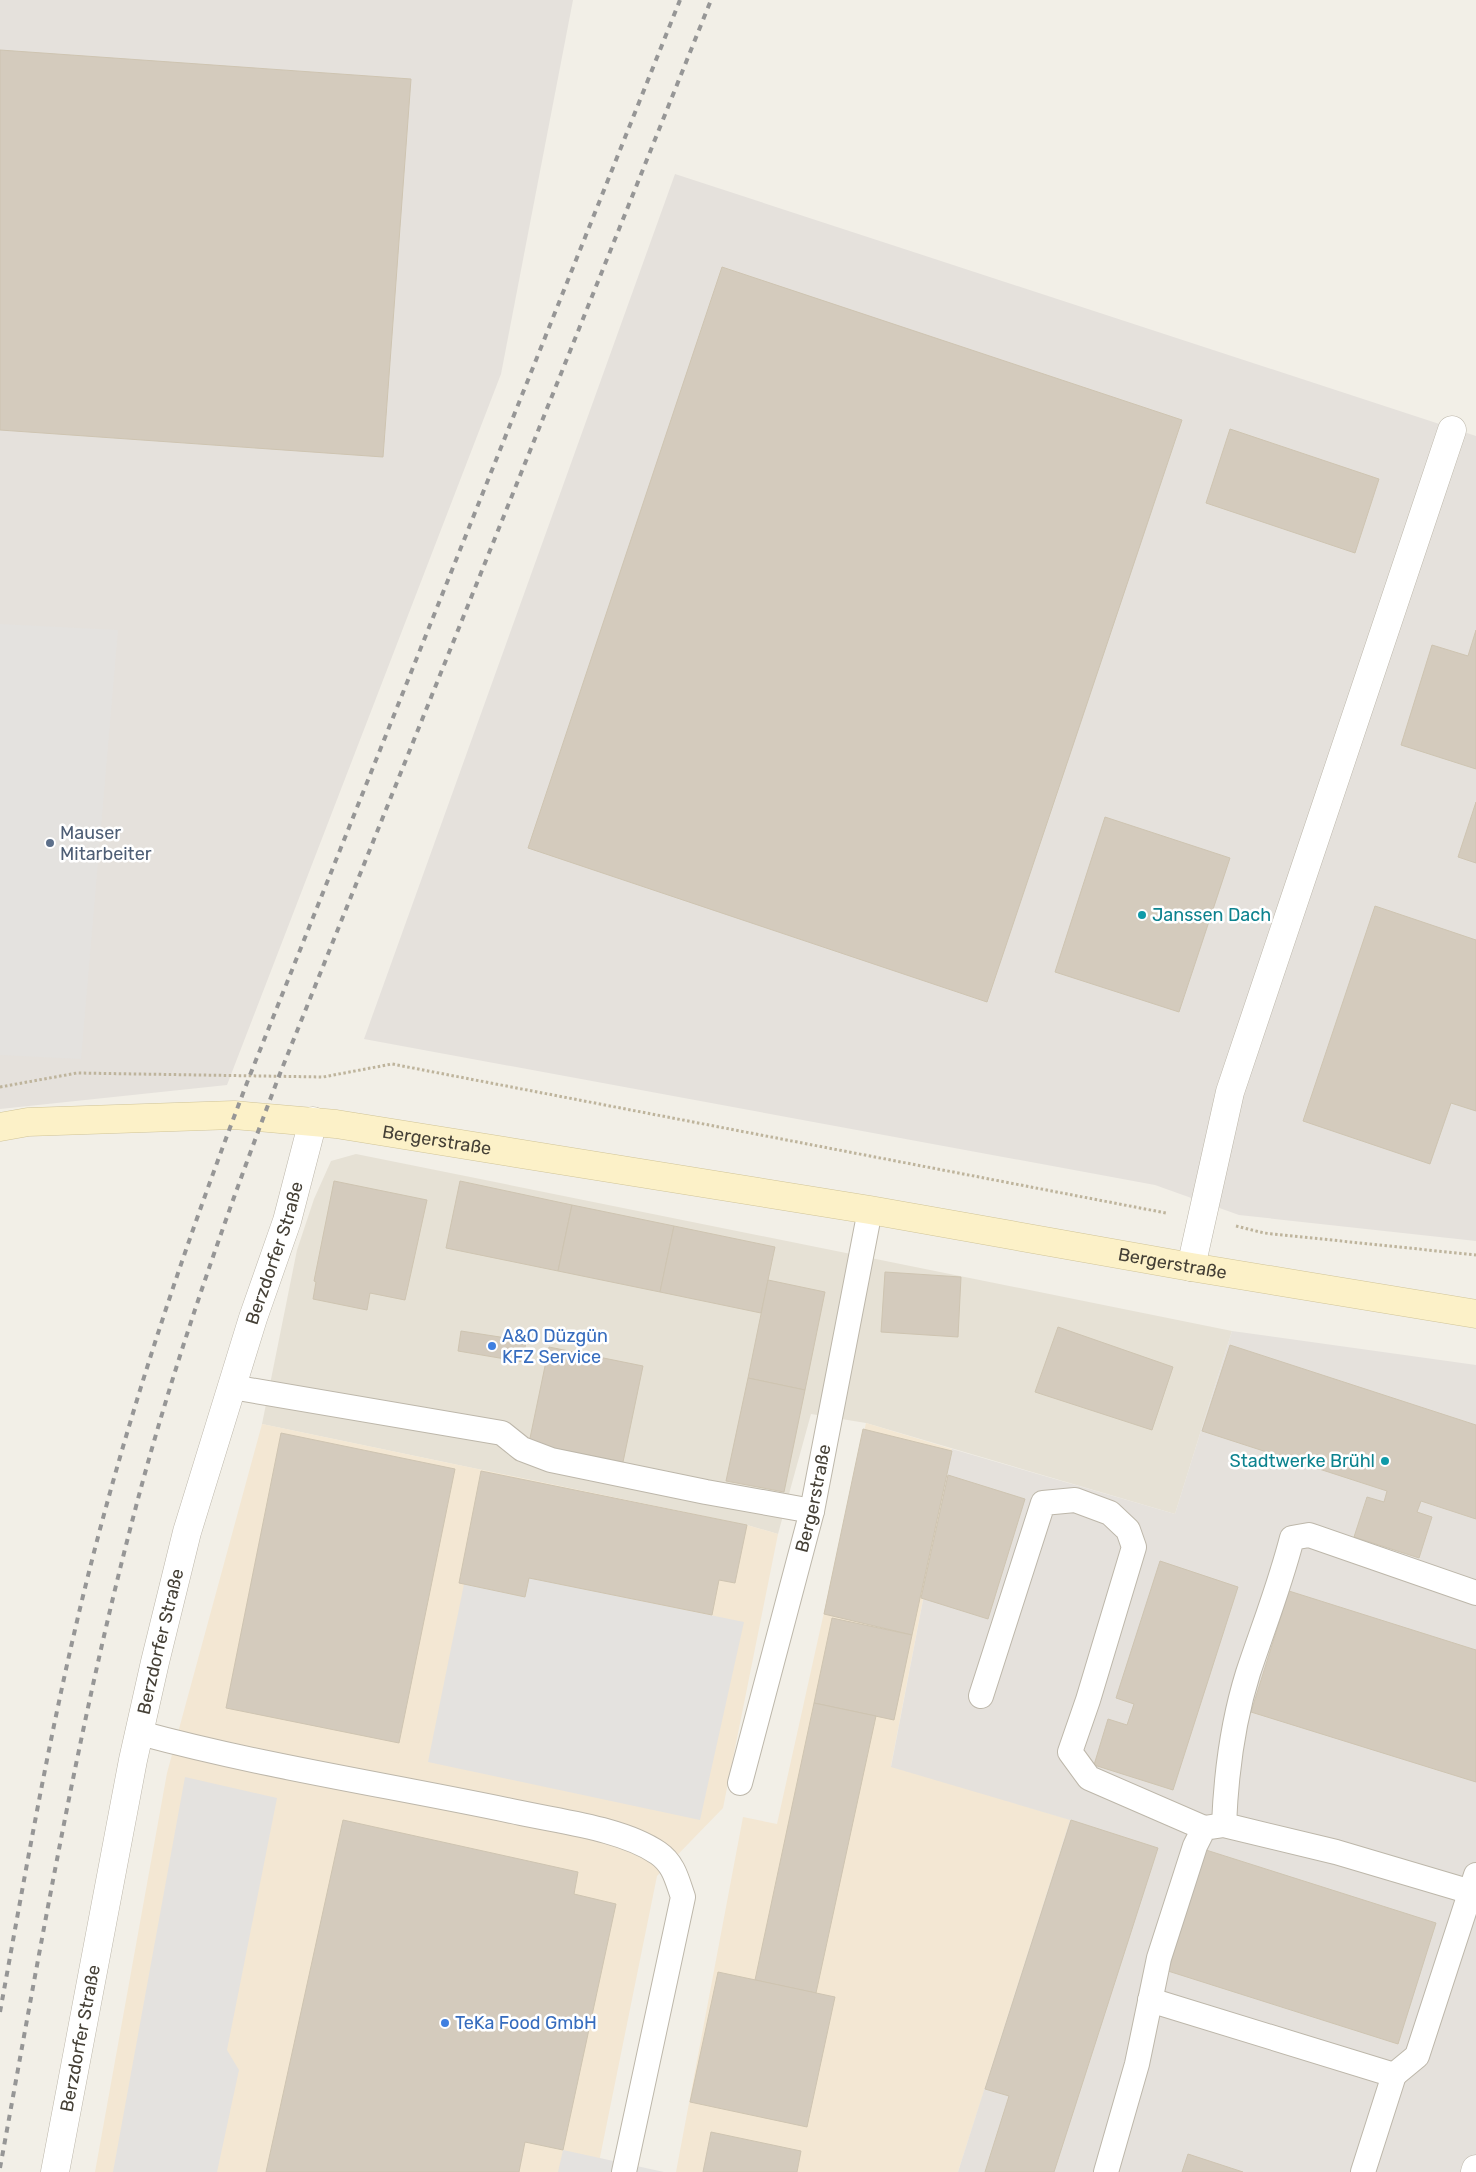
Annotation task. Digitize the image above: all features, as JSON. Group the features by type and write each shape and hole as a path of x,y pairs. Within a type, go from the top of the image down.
{"street":[{"path":"1191,1268 1230,1092 1452,430"},
{"name":"Bergerstraße","path":"0,1127 28,1122 234,1115 313,1121 870,1210 1191,1268 1476,1314"},
{"name":"Berzdorfer Straße","path":"56,2172 140,1734 187,1532 232,1387 287,1221 313,1121"}],"lane":[{"name":"Bergerstraße","path":"740,1783 812,1511 870,1210"},
{"path":"232,1387 502,1433 522,1449 551,1460 812,1511"},
{"path":"981,1696 1043,1504 1075,1500 1110,1512 1128,1530 1134,1547 1088,1700 1070,1752 1089,1778 1214,1826 1473,1884 1417,2056 1394,2075 1363,2172"},
{"path":"1106,2172 1137,2064 1159,1958 1195,1846 1214,1826 1248,1675 1281,1583 1292,1538 1309,1535 1476,1593"},
{"path":"140,1734 573,1825 632,1839 659,1853 672,1866 683,1897 624,2172"},
{"path":"1150,2000 1394,2075"}],"path":[{"path":"0,1087 77,1073 323,1077 392,1064 1147,1211 1202,1218 1264,1233 1476,1255"}],"shaded area":[{"path":"0,0 573,0 501,374 227,1085 0,1109"},
{"path":"675,174 1476,436 1476,1241 1239,1215 1155,1185 364,1039"},
{"name":"Mauser Mitarbeiter","path":"0,624 118,630 81,1059 0,1055"},
{"path":"356,1154 1232,1331 1175,1514 866,1423 811,1414 778,1534 747,1525 262,1424 297,1250 314,1199 331,1161"},
{"path":"1232,1331 1476,1365 1476,2172 958,2172 1070,1820 891,1767 952,1449 1175,1514"},
{"path":"866,1423 952,1449 891,1766 1071,1820 958,2172 676,2172 743,1817 777,1824"},
{"path":"262,1424 747,1525 778,1534 723,1808 657,1876 597,2172 95,2172 167,1773"},
{"path":"529,1578 744,1622 700,1820 428,1762 464,1584 525,1597"},
{"path":"185,1777 277,1798 227,2050 239,2070 217,2172 113,2172"},
{"path":"563,2150 664,2172 558,2172"}],"building":[{"path":"0,50 411,79 383,457 0,430"},
{"path":"722,267 1182,420 987,1002 528,848"},
{"path":"1230,429 1379,479 1355,553 1206,503"},
{"path":"1476,630 1476,769 1401,745 1432,645 1468,656"},
{"path":"1476,802 1476,863 1458,857"},
{"name":"Janssen Dach","path":"1105,817 1230,858 1179,1012 1055,972"},
{"path":"1375,906 1476,940 1476,1111 1451,1103 1430,1164 1303,1121"},
{"path":"334,1181 427,1200 405,1300 370,1293 367,1310 313,1299 316,1282 314,1281"},
{"path":"460,1181 572,1205 558,1271 446,1248"},
{"path":"572,1205 674,1226 660,1292 558,1271"},
{"path":"674,1226 775,1247 761,1313 660,1292"},
{"path":"885,1272 961,1277 958,1337 881,1332"},
{"path":"768,1280 825,1292 805,1390 748,1378"},
{"path":"1058,1327 1173,1367 1152,1430 1035,1392"},
{"name":"A&O Düzgün KFZ Service","path":"461,1331 526,1341 523,1362 458,1351"},
{"name":"Stadtwerke Brühl","path":"1230,1345 1476,1425 1476,1519 1421,1501 1417,1512 1432,1517 1419,1558 1354,1537 1367,1497 1384,1502 1387,1491 1202,1431"},
{"path":"549,1347 643,1366 623,1462 529,1443"},
{"path":"748,1378 805,1390 784,1492 726,1481"},
{"path":"863,1429 952,1451 912,1635 824,1614"},
{"path":"281,1433 455,1469 399,1743 226,1708"},
{"path":"481,1471 747,1525 735,1583 719,1580 712,1615 529,1578 525,1597 459,1583"},
{"path":"948,1475 1025,1499 988,1619 921,1598"},
{"path":"1160,1561 1238,1587 1173,1790 1094,1765 1108,1719 1127,1725 1134,1704 1116,1698"},
{"path":"1289,1591 1476,1650 1476,1782 1251,1712"},
{"path":"832,1618 912,1635 894,1720 814,1703"},
{"path":"814,1703 876,1716 816,1993 755,1980"},
{"name":"TeKa Food GmbH","path":"343,1820 578,1872 574,1894 616,1904 563,2150 525,2142 519,2172 266,2172"},
{"path":"1071,1820 1158,1848 1054,2172 985,2172 1009,2096 985,2089"},
{"path":"1206,1850 1436,1923 1398,2044 1168,1971"},
{"path":"718,1972 835,1997 807,2127 690,2102"},
{"path":"711,2132 801,2151 797,2172 703,2172"},
{"path":"1188,2154 1243,2172 1182,2172"}],"railway":[{"path":"0,2012 44,1775 74,1634 110,1492 175,1281 250,1075 680,0"},
{"path":"0,2168 45,1923 94,1679 148,1462 200,1295 238,1185 279,1076 711,0"}],"place":[{"name":"Mauser Mitarbeiter","path":"50,843"},
{"name":"Janssen Dach","path":"1142,915"},
{"name":"A&O Düzgün KFZ Service","path":"492,1346"},
{"name":"Stadtwerke Brühl","path":"1385,1461"},
{"name":"TeKa Food GmbH","path":"445,2023"}]}
